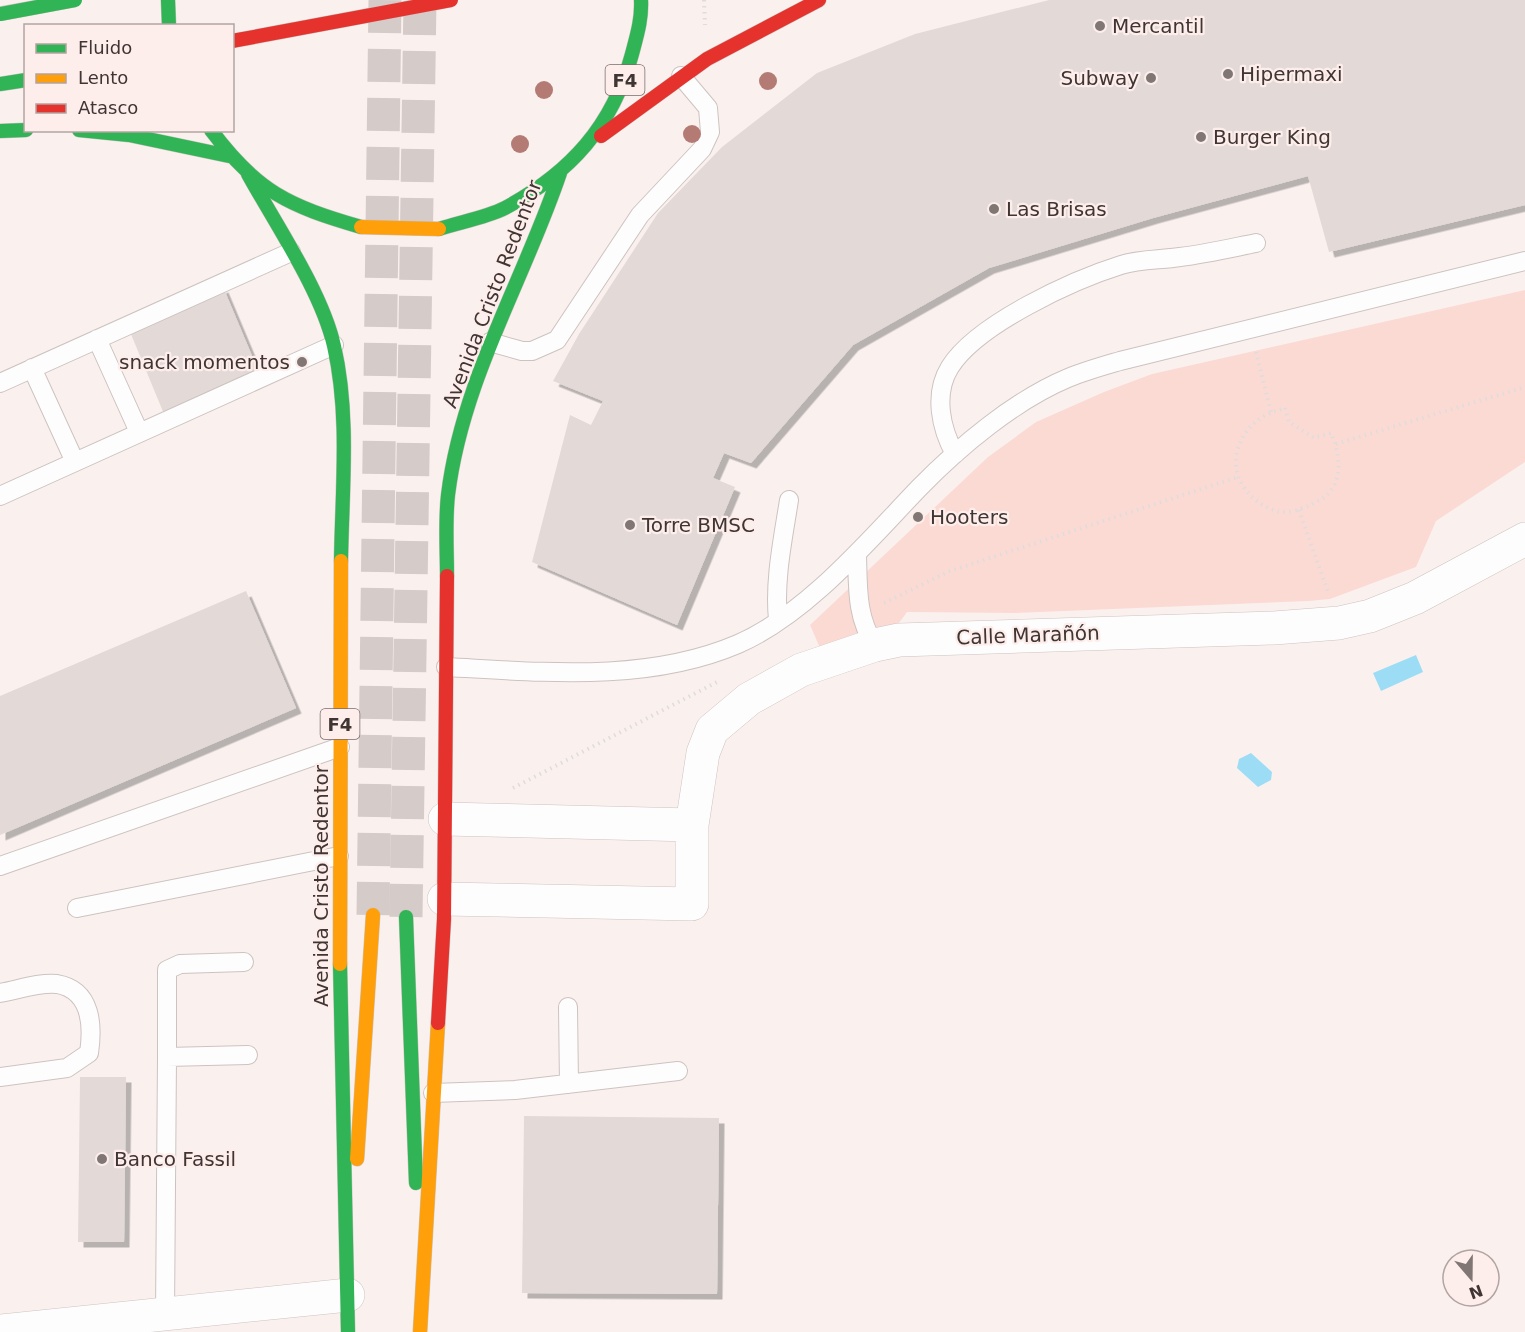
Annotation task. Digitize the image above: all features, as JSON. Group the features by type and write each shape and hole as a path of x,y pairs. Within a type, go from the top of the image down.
{"main road":[{"path":"33,0 48,22"},
{"path":"0,14 75,0"},
{"path":"168,0 168,24"},
{"path":"234,41 451,0"},
{"name":"F4","path":"212,132 229,156 248,174 301,208 361,227 439,229 503,209 560,173 583,150 623,88 642,17 641,0"},
{"path":"583,150 681,76 807,2"},
{"path":"0,84 24,80"},
{"path":"0,131 22,127"},
{"path":"99,132 129,135 229,156"},
{"name":"Avenida Cristo Redentor","path":"420,1332 444,899 448,495 464,418 490,342 541,229 560,173"},
{"name":"Avenida Cristo Redentor","path":"248,174 311,287 334,345 342,408 339,856 348,1332"},
{"name":"Avenida Cristo Redentor","path":"348,1294 373,915"},
{"name":"Avenida Cristo Redentor","path":"406,916 421,1293"}],"street":[{"name":"Calle Marañón","path":"444,899 692,904 692,825 703,753 712,730 749,699 801,670 875,645 943,637 1274,628 1339,623 1370,616 1415,598 1525,539"},
{"path":"445,819 692,825"},
{"path":"0,1331 348,1294"}],"lane":[{"path":"490,342 522,351 532,351 557,340 640,215 702,149 710,132 708,108 681,76"},
{"path":"955,454 944,433 940,394 949,368 967,347 1013,315 1064,286 1123,264 1256,243"},
{"path":"0,383 291,252"},
{"path":"446,666 543,673 612,670 675,663 711,654 740,643 778,620 817,591 857,554 955,454 993,423 1067,378 1120,361 1248,328 1525,261"},
{"path":"97,339 140,432"},
{"path":"2,489 75,462 334,345"},
{"path":"32,368 75,462"},
{"path":"778,620 776,601 789,500"},
{"path":"857,554 860,614 867,633 875,645"},
{"path":"0,866 340,747"},
{"path":"77,908 339,856"},
{"path":"165,1315 167,970 180,964 244,962"},
{"path":"0,993 56,984 69,989 81,998 91,1015 92,1032 89,1053 67,1068 0,1077"},
{"path":"568,1007 569,1084"},
{"path":"167,1057 248,1055"},
{"path":"433,1093 515,1090 678,1071"}],"path":[{"path":"1248,328 1271,412"},
{"path":"1336,444 1525,387"},
{"path":"1285,408 1289,422 1314,438 1331,433 1340,453 1338,474 1328,495 1299,510 1277,511 1250,496 1238,477 1234,462 1240,442 1253,422 1271,412 1285,408"},
{"path":"1299,510 1339,623"}],"shaded area":[{"path":"1525,290 1525,462 1436,521 1416,567 1330,599 1309,601 1015,613 907,612 899,623 820,648 810,625 988,457 1036,422 1152,374"}],"water":[{"path":"1416,655 1423,672 1381,691 1373,673"},
{"path":"1251,753 1272,772 1271,780 1258,787 1237,768 1239,759"}],"building":[{"name":"Las Brisas","path":"1049,0 1525,0 1525,205 1329,252 1308,176 1153,218 989,268 853,345 751,463 724,453 713,478 735,487 677,625 532,562 570,415 591,425 603,401 553,381 579,334 658,213 722,147 817,73 915,34"},
{"path":"223,287 260,375 164,414 128,327"},
{"path":"246,591 296,708 0,835 0,696"},
{"name":"Banco Fassil","path":"80,1077 126,1077 124,1242 78,1242"},
{"path":"524,1116 719,1118 717,1294 522,1293"}],"tunnel":[{"path":"373,915 385,0"},
{"path":"406,917 420,0"}],"traffic: fast":[{"path":"0,14 75,0"},
{"path":"168,0 169,24"},
{"path":"439,229 505,208 550,179 586,145 601,125 624,80 639,27 641,0"},
{"path":"0,84 24,80"},
{"path":"0,131 24,130"},
{"path":"99,132 129,135 229,156"},
{"path":"213,132 244,168 276,194 314,212 361,227"},
{"path":"447,576 448,495 455,453 466,411 560,173"},
{"path":"248,174 309,281 328,325 334,346 344,426 341,561"},
{"path":"406,917 416,1183"},
{"path":"340,964 348,1332"}],"traffic: slow":[{"path":"361,227 439,229"},
{"path":"340,964 341,561"},
{"path":"357,1159 373,915"},
{"path":"420,1332 438,1023"}],"traffic: jam":[{"path":"234,41 451,0"},
{"path":"601,136 707,59 819,0"},
{"path":"438,1023 444,919 447,576"}],"place":[{"name":"Mercantil","path":"1100,26"},
{"name":"Hipermaxi","path":"1228,74"},
{"name":"Subway","path":"1151,78"},
{"name":"Burger King","path":"1201,137"},
{"name":"Las Brisas","path":"994,209"},
{"name":"snack momentos","path":"302,362"},
{"name":"Hooters","path":"918,517"},
{"name":"Torre BMSC","path":"630,525"},
{"name":"Banco Fassil","path":"102,1159"}]}
